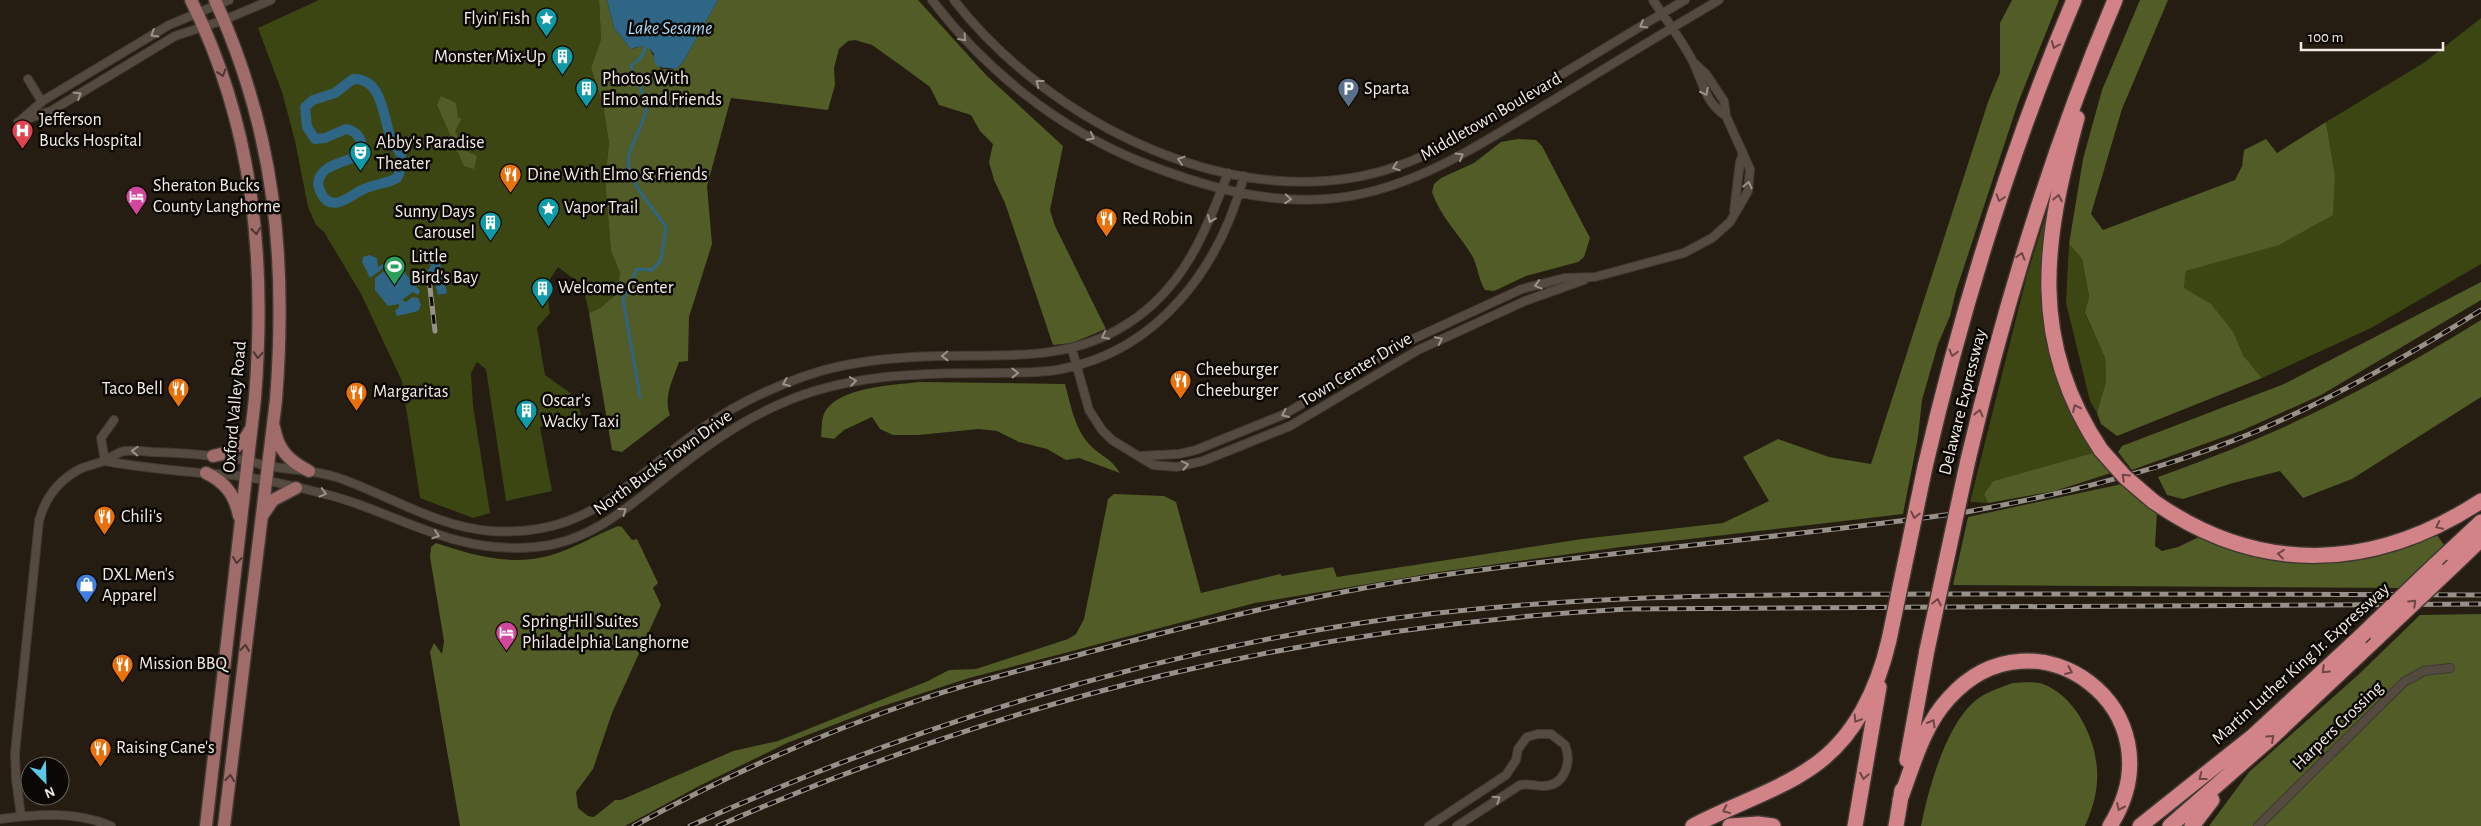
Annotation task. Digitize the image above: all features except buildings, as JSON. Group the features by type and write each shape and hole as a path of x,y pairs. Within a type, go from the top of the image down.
{"highway":[{"name":"Delaware Expressway","path":"1884,659 1924,467 1958,338 2008,173 2074,0"},
{"name":"Delaware Expressway","path":"1896,826 1927,650 1968,460 1999,332 2026,239 2066,123 2116,0"},
{"path":"2099,38 2057,202 2050,250 2048,299 2052,336 2061,372 2082,420 2101,450 2125,477 2153,501 2185,522 2220,539 2256,550 2310,556 2361,552 2396,544 2446,522 2481,501"},
{"name":"Martin Luther King Jr. Expressway","path":"2140,826 2254,736 2481,522"},
{"name":"Martin Luther King Jr. Expressway","path":"2170,826 2235,770 2481,539"},
{"path":"1693,826 1800,774 1823,759 1842,741 1856,722 1884,659"},
{"path":"1855,826 1884,659"},
{"path":"1900,800 1923,738 1941,708 1954,692 1975,676 1998,666 2018,662 2043,663 2073,673 2091,684 2114,707 2123,725 2130,755 2129,777 2124,798 2110,826"},
{"path":"2192,826 2235,770"},
{"path":"1730,826 1747,824 1773,826"}],"main road":[{"name":"Oxford Valley Road","path":"192,0 234,113 254,212 259,257 260,312 252,425 206,820"},
{"name":"Oxford Valley Road","path":"216,2 254,108 266,158 275,209 280,260 281,313 273,422 264,482 224,826"},
{"path":"273,422 276,437 284,453 294,463 309,471"},
{"path":"213,456 238,446 248,435 252,425"},
{"path":"206,473 216,478 228,488 237,505 241,524"},
{"path":"260,521 273,500 296,488"},
{"path":"200,826 206,820"}],"street":[{"path":"229,0 216,2 198,13 169,25 42,102 18,122 51,111 176,36 204,28 271,0"},
{"name":"Middletown Boulevard","path":"932,0 983,58 1041,107 1079,131 1134,159 1196,182 1222,189 1288,199 1326,199 1370,192 1421,175 1459,157 1719,0"},
{"name":"Middletown Boulevard","path":"954,0 1003,53 1056,96 1145,146 1228,173 1282,182 1334,182 1378,173 1423,157 1685,0"},
{"name":"Town Center Drive","path":"1653,0 1693,62 1708,99 1716,110 1726,116"},
{"name":"Town Center Drive","path":"1072,349 1089,410 1095,421 1112,440 1153,465 1160,467 1187,465 1203,461 1308,416 1407,355 1525,301 1586,279 1693,250 1719,232 1734,215 1748,191 1750,177 1748,162 1726,116 1724,101 1706,74 1693,62"},
{"path":"28,79 42,102"},
{"name":"North Bucks Town Drive","path":"21,816 15,754 39,521 43,506 61,482 80,469 105,461 126,451 248,460 266,466 309,471 345,480 460,526 492,531 540,530 558,526 597,509 700,430 736,406 809,375 862,362 894,358 1021,355 1072,349 1102,338 1127,324 1165,293 1185,269 1198,247 1228,173"},
{"name":"North Bucks Town Drive","path":"105,461 150,468 246,476 264,482 327,494 462,543 508,549 561,543 602,525 733,428 782,403 818,389 880,376 1030,373 1076,365 1108,354 1131,342 1157,325 1175,307 1207,262 1240,192 1244,176"},
{"name":"Town Center Drive","path":"1139,456 1179,454 1196,450 1285,414 1402,344 1445,323 1535,285 1564,278 1586,279"},
{"path":"105,461 101,438 114,420"},
{"name":"Harpers Crossing","path":"2258,826 2404,682 2424,671 2450,668"},
{"path":"1429,826 1506,775 1516,760 1518,749 1528,737 1538,734 1551,734 1565,745 1568,762 1560,780 1548,786 1530,783 1520,785 1457,826"},
{"path":"0,820 21,816 75,816 111,826"}],"green space":[{"path":"319,0 599,0 601,39 591,68 603,105 609,143 605,180 611,251 620,273 617,291 612,298 600,308 589,313 583,286 558,267 542,291 547,295 550,313 537,328 545,375 576,397 581,415 564,422 540,427 552,491 506,501 486,369 477,362 471,373 473,406 490,513 473,518 420,498 402,381 361,294 324,232 316,225 308,207 295,141 282,92 258,28"},
{"path":"599,0 607,0 614,28 631,49 642,46 649,48 661,69 676,69 683,62 718,0 918,0 987,76 1063,146 1050,210 1055,226 1106,329 1072,343 1053,345 1005,203 994,180 989,162 993,144 980,131 971,115 939,105 930,87 872,45 855,40 848,41 839,49 834,68 835,85 828,110 731,98 707,186 712,244 689,317 688,361 679,362 668,395 670,415 622,452 612,450 589,313 600,308 612,298 617,291 620,273 611,251 605,180 609,143 603,105 591,68 601,39"},
{"path":"2012,0 2059,0 2018,103 1956,291 1950,316 1938,344 1922,400 1918,437 1903,514 1621,547 1439,572 1255,603 969,678 880,707 787,743 701,785 625,826 460,826 430,652 434,643 442,654 444,641 430,557 431,547 436,543 463,552 491,558 520,560 534,559 557,553 618,526 622,527 632,540 637,539 658,583 653,588 661,605 612,713 593,769 576,792 578,808 588,816 594,817 615,800 621,800 733,751 778,741 928,681 949,670 976,669 1068,639 1076,634 1084,619 1108,499 1114,494 1164,496 1176,502 1201,593 1280,574 1282,576 1333,567 1337,577 1582,539 1723,523 1769,501 1743,457 1778,439 1829,457 1871,464 1988,102 2000,73 2000,23"},
{"path":"2140,0 2168,0 2122,109 2091,214 2103,230 2235,180 2242,166 2244,150 2266,139 2277,153 2326,122 2335,175 2333,215 2279,245 2186,271 2184,288 2211,304 2234,333 2243,355 2262,378 2117,436 2101,424 2097,413 2106,381 2105,358 2085,313 2089,296 2082,259 2069,244 2083,159 2102,90"},
{"path":"2481,18 2481,264 2371,328 2262,378 2243,355 2234,333 2184,288 2186,271 2217,262 2335,175 2326,122 2425,62"},
{"path":"441,96 456,103 458,118 462,118 455,131 464,150 477,156 474,169 464,166 437,105"},
{"path":"1518,139 1536,140 1542,146 1590,238 1584,257 1578,262 1526,276 1494,291 1485,290 1473,258 1444,217 1432,192 1434,184 1441,178 1474,163 1501,142"},
{"path":"2053,192 2044,308 2096,452 1993,481 1984,494 1988,503 1970,502 2027,275"},
{"path":"2069,244 2082,259 2089,296 2085,314 2105,358 2106,381 2097,413 2090,401 2066,303"},
{"path":"2481,282 2481,300 2321,395 2243,430 2132,470 2118,452 2122,446 2284,384"},
{"path":"2481,320 2481,397 2352,479 2303,498 2280,471 2233,483 2183,499 2167,495 2158,477 2218,455 2313,414 2398,369"},
{"path":"920,382 1065,384 1074,417 1081,433 1091,446 1110,461 1120,473 1079,458 1066,460 1047,449 1019,442 997,431 979,429 918,435 893,435 880,429 872,417 844,430 834,439 821,437 824,414 840,398 881,386"},
{"path":"2096,452 2114,472 2055,491 1988,503 1984,494 1993,481"},
{"path":"2122,484 2157,512 2155,546 2162,551 2178,547 2199,537 2243,552 2265,557 2288,560 2333,561 2386,553 2437,535 2444,545 2400,588 1953,585 1968,517"},
{"path":"2481,614 2481,826 2209,826 2249,772 2358,675 2420,615"},
{"path":"2013,683 2039,683 2055,690 2067,700 2084,724 2095,753 2097,768 2096,794 2085,826 1921,826 1928,795 1940,759 1955,726 1965,712 1979,698 1993,690"}],"water":[{"name":"Lake Sesame","path":"607,0 718,0 683,62 676,69 663,68 657,65 654,54 647,47 641,46 631,49 614,28"},
{"name":"Little Bird's Bay","path":"369,255 377,258 378,267 386,262 393,266 398,264 420,291 418,295 413,292 402,300 406,302 413,297 418,298 421,305 418,311 397,316 395,311 399,304 388,306 375,290 375,278 389,267 386,266 370,278 362,262 363,257"},
{"path":"439,259 447,293 438,295 433,277 431,282 427,282 427,271 431,266 427,261"}],"waterway":[{"path":"640,397 623,299 637,269 652,270 661,260 666,227 635,184 628,160 646,108 646,101 631,66 641,57 646,47"},
{"path":"353,79 363,80 376,91 383,108 390,136 399,150 402,164 397,178 364,189 336,203 325,199 318,185 319,179 328,168 354,157 361,148 361,141 355,133 346,129 325,138 315,139 307,127 305,107 313,100 335,93 353,79"}],"railway":[{"path":"429,279 435,331"},
{"path":"634,826 740,772 813,740 887,711 994,677 1238,615 1322,596 1407,580 1515,565 1837,529 1966,512 2077,489 2150,469 2222,445 2286,418 2372,375 2481,310"},
{"path":"690,826 770,791 851,759 1015,702 1183,657 1268,639 1354,624 1428,614 1577,601 1800,594 2481,595"},
{"path":"718,826 829,780 939,740 1051,705 1162,676 1275,651 1390,632 1507,618 1627,609 2481,604"}],"place":[{"name":"Flyin' Fish","path":"546,38"},
{"name":"Monster Mix-Up","path":"562,76"},
{"name":"Photos With Elmo and Friends","path":"586,108"},
{"name":"Sparta","path":"1348,108"},
{"name":"Jefferson Bucks Hospital","path":"23,149"},
{"name":"Abby's Paradise Theater","path":"360,172"},
{"name":"Dine With Elmo & Friends","path":"511,194"},
{"name":"Sheraton Bucks County Langhorne","path":"137,215"},
{"name":"Vapor Trail","path":"548,227"},
{"name":"Red Robin","path":"1106,238"},
{"name":"Sunny Days Carousel","path":"491,241"},
{"name":"Little Bird's Bay","path":"395,286"},
{"name":"Welcome Center","path":"542,307"},
{"name":"Cheeburger Cheeburger","path":"1180,399"},
{"name":"Taco Bell","path":"179,408"},
{"name":"Margaritas","path":"357,411"},
{"name":"Oscar's Wacky Taxi","path":"526,430"},
{"name":"Chili's","path":"105,536"},
{"name":"DXL Men's Apparel","path":"86,604"},
{"name":"SpringHill Suites Philadelphia Langhorne","path":"506,651"},
{"name":"Mission BBQ","path":"123,683"},
{"name":"Raising Cane's","path":"100,767"}]}
